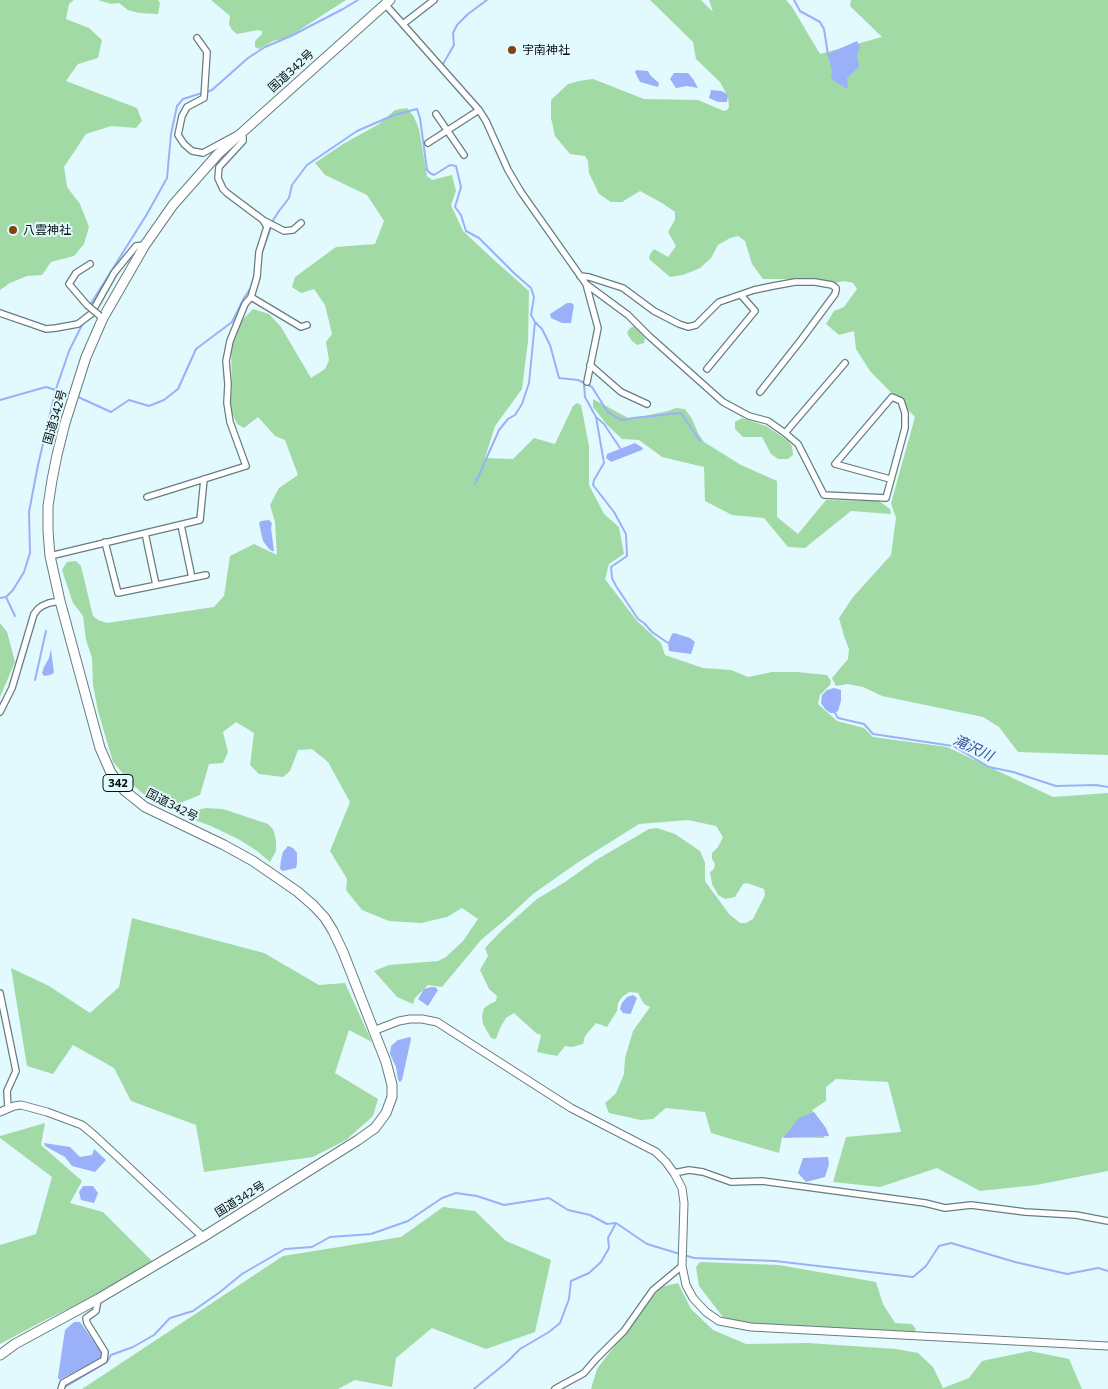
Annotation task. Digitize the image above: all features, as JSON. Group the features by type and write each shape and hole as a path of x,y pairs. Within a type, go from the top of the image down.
{"highway":[{"name":"国道342号","path":"0,1355 16,1344 98,1300 203,1237 375,1128 386,1113 392,1096 392,1085 386,1062 343,952 325,918 292,888 253,861 145,807 125,791 114,778 100,748 60,600 50,556 48,531 48,506 57,455 86,357 101,317 145,245 173,205 218,154 388,2"}],"street":[{"path":"403,24 434,0"},
{"path":"388,2 403,24 479,110 486,121 508,170 521,192 586,284 628,315 723,402 750,416 768,421 798,444 824,495 886,498 904,428 905,413 901,401 892,397 835,464 890,480"},
{"path":"197,38 207,52 204,98 187,107 182,116 178,135 192,151 202,153 240,133 243,141 219,167 218,178 223,189 264,220 284,231 293,230 301,223"},
{"path":"428,142 479,110"},
{"path":"436,114 464,155"},
{"path":"147,497 246,466 230,422 227,403 226,361 230,341 245,304 251,297 257,277 259,252 267,227 264,220"},
{"path":"2,315 46,329 78,324 91,314 114,273 136,246 145,245"},
{"path":"90,264 76,273 69,284 87,305 101,317"},
{"path":"580,276 590,277 623,288 654,311 688,327 696,325 719,302 754,290 796,282 816,282 832,285 836,290 802,340 760,392"},
{"path":"586,284 598,328 587,382"},
{"path":"707,368 755,311 740,296"},
{"path":"251,297 301,327 307,324"},
{"path":"785,433 845,363"},
{"path":"590,365 621,392 647,404"},
{"path":"50,556 200,520 204,479"},
{"path":"181,525 192,578"},
{"path":"145,533 156,585"},
{"path":"105,542 118,593 206,575"},
{"path":"0,712 12,688 34,614 49,602 60,600"},
{"path":"0,992 16,1071 8,1091 8,1108"},
{"path":"374,1031 410,1019 437,1022 571,1108 656,1152 674,1173 682,1188 684,1204 682,1266 686,1285 693,1298 706,1312 719,1321 751,1327 1108,1346"},
{"path":"0,1112 21,1105 47,1112 82,1126 203,1237"},
{"path":"674,1173 689,1170 703,1172 731,1182 762,1181 945,1208 970,1205 1025,1212 1076,1215 1108,1221"},
{"path":"555,1389 584,1373 624,1331 653,1290 682,1266"},
{"path":"61,1389 63,1383 104,1360 105,1352 87,1323 86,1318 96,1311 98,1300"}],"green space":[{"path":"0,0 74,0 69,4 66,19 89,28 102,40 98,58 78,64 66,81 137,108 142,121 136,128 111,126 86,134 64,167 67,187 80,204 89,227 84,244 74,256 51,262 42,275 27,276 10,283 0,290"},
{"path":"98,0 158,0 160,3 158,14 139,13 128,10 119,3 111,4"},
{"path":"211,0 346,0 287,38 273,41 259,49 255,47 255,41 262,34 262,31 237,34 229,24 230,16"},
{"path":"650,0 701,0 713,12 709,0 786,0 820,54 882,37 850,6 851,0 1108,0 1108,755 1018,752 999,727 983,717 882,696 863,687 848,684 836,686 832,678 848,659 849,649 839,618 853,597 891,555 896,518 891,503 915,417 870,371 856,349 854,331 839,335 826,324 834,311 844,307 857,289 853,283 844,281 835,283 816,279 763,279 752,264 745,241 738,236 718,245 711,258 700,268 683,275 670,277 649,259 654,249 668,257 676,246 668,232 675,220 675,212 640,191 622,202 611,202 599,194 589,173 588,161 585,156 570,154 555,136 551,118 551,100 568,84 579,81 593,79 644,99 698,100 724,111 727,110 729,107 728,97 720,82 696,59 693,42"},
{"path":"407,108 414,117 419,129 427,176 432,180 452,175 456,191 451,205 463,231 529,291 528,341 522,389 495,426 485,458 513,459 534,438 555,444 573,406 577,403 581,405 589,446 589,485 604,514 619,527 624,554 609,564 605,579 637,621 661,643 665,655 703,668 731,670 748,677 772,672 827,675 831,681 830,685 820,695 818,704 837,721 864,728 873,737 947,747 1053,797 1108,793 1108,1171 1036,1185 980,1191 937,1168 880,1187 833,1182 846,1137 901,1132 888,1082 836,1079 826,1087 826,1101 812,1110 825,1128 824,1138 782,1137 779,1153 711,1133 705,1112 666,1108 653,1119 641,1120 609,1113 605,1103 616,1093 624,1074 625,1058 633,1031 650,1007 644,1004 638,993 629,992 622,997 618,1003 617,1011 607,1027 596,1023 585,1036 583,1044 572,1047 565,1046 557,1056 537,1052 541,1035 536,1033 514,1013 506,1018 496,1039 491,1038 483,1024 482,1016 484,1008 496,1001 497,996 489,989 480,970 488,956 485,948 537,899 596,860 649,829 657,828 675,834 700,851 705,863 705,881 729,914 740,923 746,923 753,919 765,895 764,889 747,883 743,884 735,897 725,899 718,895 712,884 710,872 714,869 715,864 712,859 712,853 718,847 723,837 716,826 688,820 639,824 577,863 533,894 481,940 442,987 428,985 415,998 413,1004 397,997 374,971 389,965 438,961 446,957 463,941 478,919 462,908 447,917 421,923 389,921 362,910 346,890 347,879 330,851 350,802 328,762 312,749 298,750 290,771 283,777 259,774 250,765 254,733 236,722 223,732 228,752 223,763 209,764 200,795 169,805 155,804 132,784 113,762 98,711 93,685 92,658 86,640 83,616 73,603 62,570 67,562 76,561 81,566 93,616 107,623 214,607 224,596 230,556 254,544 277,555 275,522 270,505 279,488 298,475 285,440 275,436 258,417 244,428 237,424 229,406 232,390 231,346 240,322 253,309 269,314 281,327 311,378 325,369 329,360 326,342 332,334 325,305 314,289 301,293 292,287 295,277 336,247 375,244 384,221 367,195 325,175 315,163 343,144 379,124 395,110"},
{"path":"634,326 645,338 644,343 637,345 631,340 627,333"},
{"path":"593,399 630,419 676,408 685,409 704,442 741,465 777,481 777,517 798,534 826,500 879,501 890,509 891,514 851,511 805,548 788,547 764,518 732,515 705,501 704,467 662,457 639,440 622,439 607,425 593,407"},
{"path":"742,418 766,426 787,440 792,446 793,455 788,459 778,459 771,454 762,437 743,437 735,429 735,422"},
{"path":"0,623 7,632 15,662 0,697"},
{"path":"206,808 223,809 268,824 273,829 276,840 276,851 270,862 240,840 189,818 197,810"},
{"path":"132,918 264,953 319,985 345,983 372,1042 349,1030 335,1073 378,1099 373,1116 346,1140 313,1157 204,1172 196,1125 131,1101 114,1068 73,1045 53,1074 27,1066 11,968 49,986 90,1013 119,987"},
{"path":"45,1123 41,1145 82,1181 70,1203 103,1212 152,1261 102,1293 0,1344 0,1245 36,1234 52,1177 0,1138 0,1136"},
{"path":"443,1207 475,1211 506,1241 551,1260 535,1332 486,1349 432,1328 396,1358 392,1387 355,1380 338,1389 82,1389 283,1256 401,1237"},
{"path":"700,1262 779,1265 876,1282 883,1304 895,1323 912,1324 916,1329 912,1334 750,1324 723,1317 699,1286 696,1267"},
{"path":"678,1283 691,1309 713,1330 746,1344 808,1343 896,1349 918,1353 933,1367 943,1388 969,1378 982,1361 1030,1351 1069,1359 1082,1389 591,1389 597,1369 661,1287"}],"water":[{"path":"857,41 860,47 857,54 859,67 847,78 848,89 834,81 831,77 832,71 828,55"},
{"path":"636,70 648,71 659,83 658,87 640,82 635,72"},
{"path":"674,73 688,73 698,88 687,86 676,88 670,79"},
{"path":"711,90 722,91 728,95 727,102 718,102 709,98"},
{"path":"567,303 574,305 571,323 562,323 551,318 550,314"},
{"path":"635,443 643,448 642,450 611,462 606,458 607,454"},
{"path":"269,520 272,523 274,551 269,549 263,541 259,523"},
{"path":"674,633 690,638 695,642 691,654 669,651 668,643"},
{"path":"51,649 54,673 44,676 42,673"},
{"path":"834,688 841,690 841,701 838,711 830,713 821,703 822,695 827,690"},
{"path":"288,846 297,853 296,868 283,871 280,869 281,860 283,852"},
{"path":"435,987 438,990 428,1006 418,999 424,989"},
{"path":"633,995 637,998 631,1013 623,1013 620,1009 622,1003 627,997"},
{"path":"410,1037 402,1080 400,1082 390,1054 391,1046 398,1040"},
{"path":"814,1112 826,1128 829,1136 783,1138 799,1118"},
{"path":"44,1143 70,1147 80,1157 92,1155 94,1149 106,1160 95,1172 72,1166 65,1157 45,1146"},
{"path":"828,1157 829,1164 825,1177 806,1182 798,1173 803,1158"},
{"path":"83,1186 93,1186 98,1193 94,1203 81,1200 79,1192"},
{"path":"74,1322 80,1322 102,1353 101,1358 59,1380 65,1330"}],"waterway":[{"path":"207,92 212,90 248,58 265,47 291,36 358,0"},
{"path":"443,64 454,45 453,33 457,25 487,0"},
{"path":"794,0 800,11 820,22 824,29 828,55"},
{"path":"90,305 147,214 167,178 171,134 177,106 183,99 202,93"},
{"path":"272,222 289,198 292,185 307,165 357,131 394,115 417,109 420,118 427,170 434,175 450,165 456,166 461,187 455,207 461,215 466,231 479,238 531,288 534,297 531,315 535,322 529,383 522,404 515,415 508,419 499,430 475,484"},
{"path":"261,255 271,227"},
{"path":"253,281 255,271"},
{"path":"76,396 111,412 129,400 149,406 164,400 178,389 196,349 232,322 252,286"},
{"path":"535,322 542,329 550,345 559,378 578,380 592,387 607,411 619,419 681,413 700,441"},
{"path":"0,598 6,597 13,590 24,572 30,553 29,512 38,465 56,389 69,351 83,323"},
{"path":"584,383 585,397 596,417 604,424 620,448"},
{"path":"0,400 46,387 72,395"},
{"path":"596,417 604,463 593,485 614,512 626,534 627,556 611,567 612,578 638,619 668,643"},
{"path":"6,597 15,616"},
{"path":"35,680 46,631"},
{"name":"滝沢川","path":"835,713 838,718 864,724 873,734 953,746 989,767 1013,772 1056,786 1096,785 1108,787"},
{"path":"65,1387 107,1362 111,1355 133,1347 154,1335 170,1318 193,1311 242,1274 285,1249 312,1247 330,1237 371,1234 408,1221 442,1198 456,1193 477,1196 504,1205 549,1198 568,1210 590,1215 607,1224 616,1223 647,1244 680,1254"},
{"path":"474,1389 520,1349 549,1332 560,1323 569,1299 571,1281 589,1273 601,1262 609,1248 608,1238 615,1225"},
{"path":"684,1255 694,1258 775,1261 913,1277 926,1266 939,1246 951,1243 1015,1262 1067,1274 1098,1268 1108,1271"}],"place":[{"name":"宇南神社","path":"512,50"},
{"name":"八雲神社","path":"13,230"}]}
